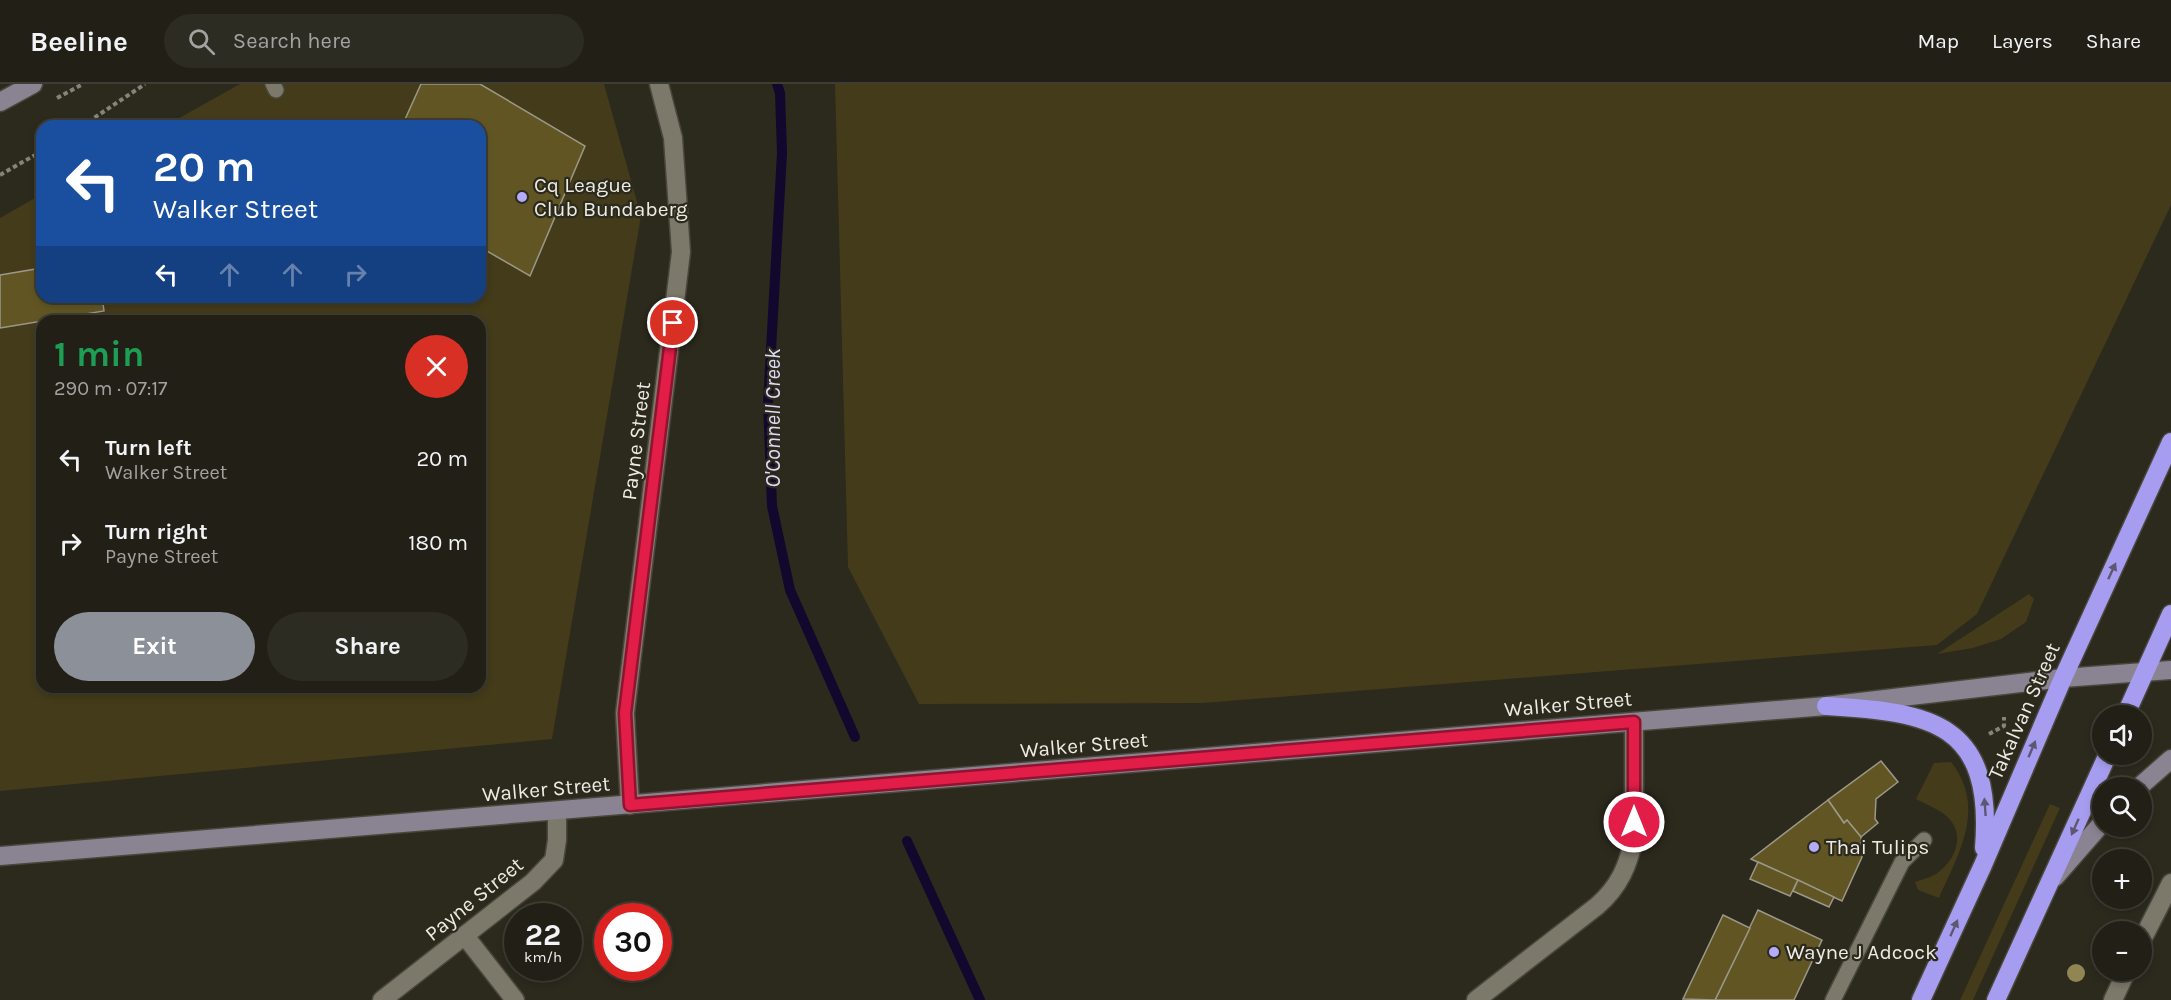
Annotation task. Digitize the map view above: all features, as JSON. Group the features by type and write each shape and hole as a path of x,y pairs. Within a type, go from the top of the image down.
{"highway":[{"name":"Takalvan Street","path":"1921,1000 1983,865 2062,678 2171,442"},
{"path":"2130,705 2171,614"},
{"path":"1826,706 1880,709 1916,717 1940,726 1957,739 1970,754 1982,784 1986,814 1983,865"},
{"path":"1996,1000 2103,765"}],"street":[{"path":"0,102 33,84"},
{"name":"Payne Street","path":"630,805 625,713 681,252 672,138 658,84"},
{"name":"Walker Street","path":"0,856 1826,706 2062,678 2171,670"},
{"path":"1476,1000 1597,906 1610,895 1620,880 1634,836 1634,722"},
{"path":"2151,777 2171,759"},
{"name":"Payne Street","path":"382,1000 533,882 554,860 557,811"},
{"path":"2050,883 2092,835"},
{"path":"2152,921 2171,883"},
{"path":"465,936 515,1000"},
{"path":"2113,1000 2122,981"}],"lane":[{"path":"1833,1000 1902,862 1924,840"}],"path":[{"path":"91,120 145,84"},
{"path":"0,175 36,154"},
{"path":"1983,737 2004,726 2004,717"}],"shaded area":[{"path":"240,84 604,84 641,216 552,739 0,791 0,218 36,197 36,303 486,303 486,120 176,120"},
{"path":"835,84 2171,84 2171,205 1977,614 1937,645 1203,703 919,704 848,567"},
{"path":"2029,594 2034,599 2026,622 2001,639 1973,648 1937,654"},
{"path":"1951,762 1962,779 1967,796 1968,813 1961,847 1939,898 1918,890 1915,882 1934,875 1947,864 1955,850 1957,835 1948,817 1916,799 1934,763"},
{"path":"2050,804 2060,808 1973,1000 1960,1000"}],"building":[{"name":"Cq League Club Bundaberg","path":"421,84 480,84 585,146 530,276 486,250 486,120 405,120"},
{"path":"36,269 36,303 103,303 104,311 80,315 36,315 36,322 0,328 0,275"},
{"path":"1881,761 1898,782 1876,799 1875,819 1878,823 1861,837 1847,820 1844,823 1828,800"},
{"name":"Thai Tulips","path":"1828,800 1844,823 1847,820 1861,837 1862,857 1842,901 1751,859"},
{"path":"1758,862 1798,880 1790,896 1750,879"},
{"path":"1798,880 1834,897 1829,907 1793,891"},
{"path":"1758,910 1822,940 1794,1000 1715,1000"},
{"path":"1723,915 1750,928 1715,1000 1683,999"}],"waterway":[{"name":"O'Connell Creek","path":"777,84 780,93 782,153 768,403 772,506 790,590 855,737"},
{"name":"O'Connell Creek","path":"907,841 980,1000"}],"place":[{"name":"Cq League Club Bundaberg","path":"522,197"},
{"name":"Thai Tulips","path":"1814,847"},
{"name":"Wayne J Adcock","path":"1774,952"}],"route":[{"path":"673,323 625,713 630,805 1634,722 1634,822"}]}
